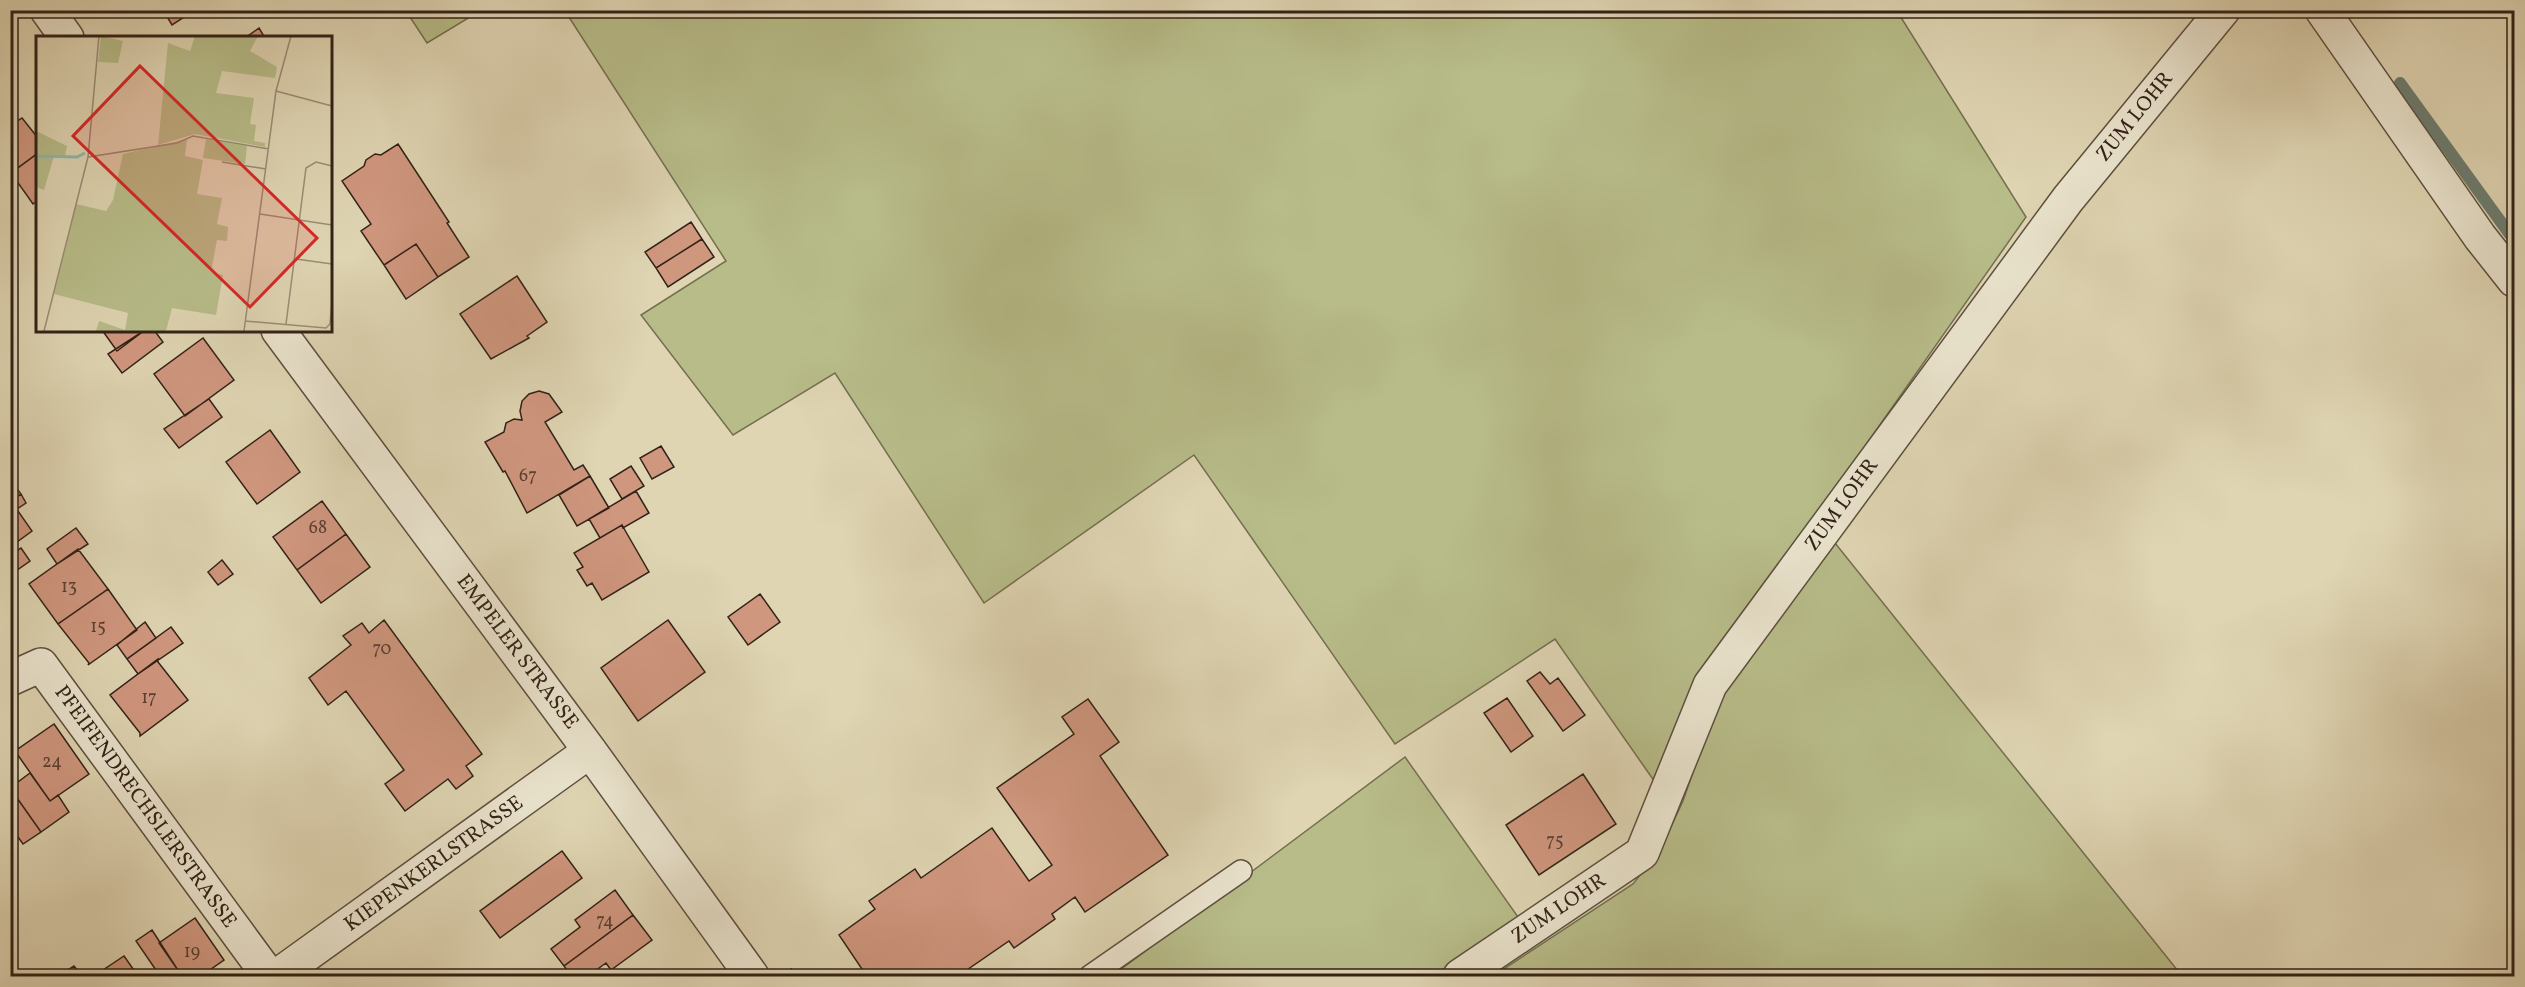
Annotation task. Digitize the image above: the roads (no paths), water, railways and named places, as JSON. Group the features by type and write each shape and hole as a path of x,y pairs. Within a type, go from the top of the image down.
{"street":[{"path":"47,10 66,36"},
{"name":"ZUM LOHR","path":"1460,976 1642,852 1710,685 2068,199 2223,10"},
{"path":"2322,10 2480,237 2514,280"},
{"name":"EMPELER STRASSE","path":"279,332 590,751 752,976"},
{"name":"PFEIFENDRECHSLERSTRASSE","path":"10,679 41,665 269,976"},
{"name":"KIEPENKERLSTRASSE","path":"278,976 590,751"}],"lane":[{"path":"1090,976 1241,871"}],"waterway":[{"path":"2400,83 2514,240"}]}
